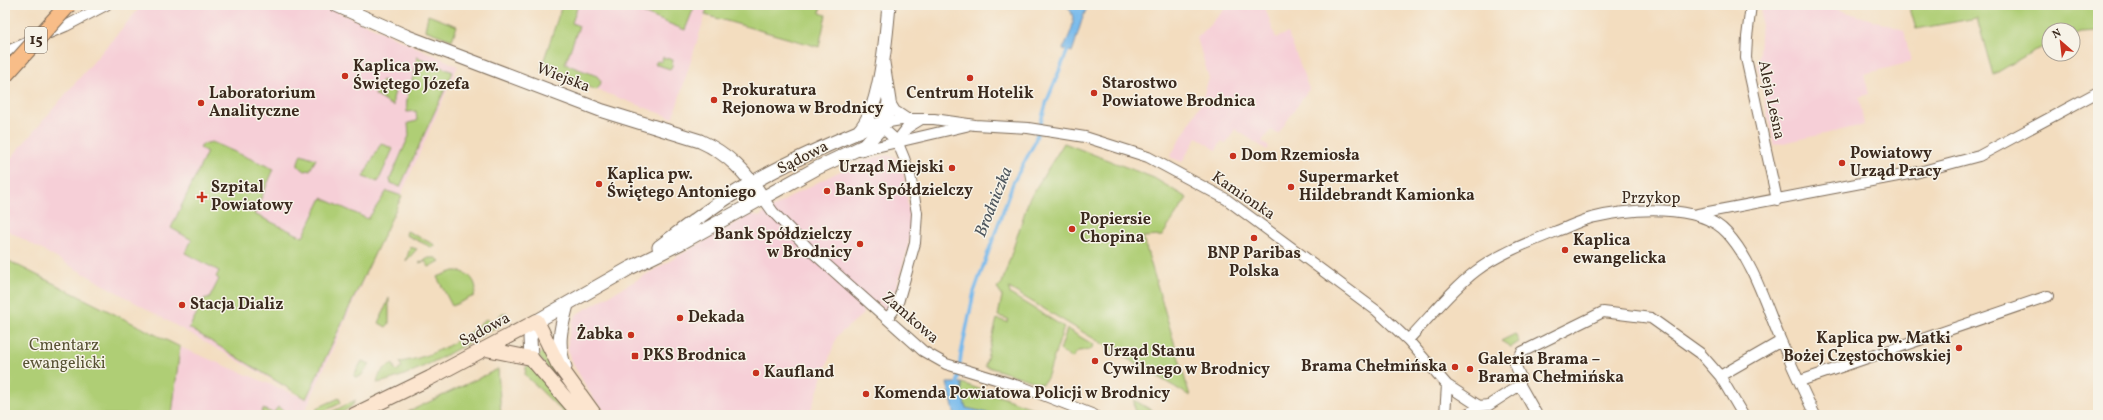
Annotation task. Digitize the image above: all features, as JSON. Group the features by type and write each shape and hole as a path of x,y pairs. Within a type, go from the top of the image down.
{"main road":[{"name":"15","path":"5,75 68,5"},
{"name":"Sądowa","path":"354,415 486,349 537,321"},
{"path":"537,321 558,364 595,415"},
{"path":"486,349 531,358 580,415"}],"street":[{"path":"5,52 66,26 106,5"},
{"name":"Wiejska","path":"336,5 408,37 602,111 700,141 726,155 752,182 763,198"},
{"path":"887,319 897,306 915,243 916,222 910,175 897,141 877,119 889,5"},
{"name":"Aleja Leśna","path":"1751,5 1746,58 1777,200"},
{"path":"883,63 889,101 895,111 907,119"},
{"path":"1697,214 1919,172 1979,156 2098,92"},
{"path":"877,119 889,101"},
{"name":"Sądowa","path":"537,321 630,268 681,243 817,168 855,152 873,139 877,119 867,122 858,132 804,155 752,182 630,268"},
{"name":"Kamionka","path":"877,119 924,119 1051,131 1085,137 1148,157 1226,199 1377,311 1408,340 1446,385 1480,406"},
{"path":"897,141 907,128 924,119"},
{"name":"Kamionka","path":"855,152 975,124"},
{"name":"Zamkowa","path":"763,198 773,212 809,249 923,351 946,364 1043,394 1094,415"},
{"name":"Przykop","path":"1408,340 1464,281 1476,271 1523,245 1590,218 1625,212 1670,212 1697,214 1720,226 1736,243 1761,289 1781,341 1816,415"},
{"path":"1800,381 2048,296"},
{"path":"567,305 560,331 559,351 571,383"},
{"path":"1537,415 1520,385 1520,376 1515,364 1522,352 1603,312 1651,318 1700,354 1720,376 1743,415"},
{"path":"531,358 530,338 537,321"},
{"path":"1720,376 1781,341"},
{"path":"1445,415 1446,385"},
{"path":"1466,415 1480,406 1489,405 1520,385"}],"shaded area":[{"name":"Szpital Powiatowy","path":"142,5 323,5 458,66 304,414 172,415 180,347 306,399 5,229 5,165"},
{"path":"562,5 821,5 820,13 826,15 819,47 705,16 673,118 541,69"},
{"path":"1229,5 1264,5 1276,38 1288,33 1309,89 1278,134 1271,130 1262,141 1269,147 1267,150 1235,129 1226,144 1221,142 1216,150 1197,137 1182,162 1170,157 1201,103 1209,78 1197,38"},
{"path":"1762,5 1824,5 1904,30 1911,62 1864,74 1869,94 1859,97 1864,125 1774,145 1758,68"},
{"path":"887,155 895,157 903,168 911,228 907,251 890,307 884,309 874,301 862,309 863,314 837,336 809,415 609,415 593,398 570,359 568,349 568,340 573,320 577,314 750,215 759,217 795,194 834,174 864,160"}],"green space":[{"path":"562,5 578,5 572,23 579,26 565,64 597,76 601,81 600,86 596,90 541,69"},
{"path":"623,5 695,5 685,30"},
{"path":"708,5 821,5 820,13 826,15 819,47 705,15"},
{"path":"1909,5 2098,5 2098,31 2081,32 2081,22 2041,22 2041,48 2033,51 1993,75 1977,18 1916,29"},
{"path":"428,15 457,26 452,40 425,30"},
{"path":"417,57 453,72 400,187 391,183 390,179 409,136 408,123 417,121 416,111 407,112 407,98 415,72"},
{"path":"663,57 673,60 670,69 655,64 657,61 661,62"},
{"path":"382,80 396,87 393,106 375,95"},
{"path":"212,142 274,169 254,214 303,237 322,198 368,219 387,191 402,196 306,399 189,328 205,298 209,299 219,279 216,277 219,271 185,253 192,240 171,228 207,152 200,148 203,144"},
{"path":"381,143 393,149 378,182 363,177"},
{"path":"1064,143 1154,178 1187,198 1162,236 1143,237 1190,396 1009,288 1010,294 1064,327 1047,378 1042,384 985,366 997,319 1007,322 1008,319 998,316 1002,296 997,288 1002,283 1029,199"},
{"path":"301,154 316,159 310,170 305,171 298,166"},
{"path":"407,231 435,246 433,248 406,235"},
{"path":"410,247 417,249 406,261"},
{"path":"429,258 436,258 440,261 429,267 425,261 419,263"},
{"name":"Cmentarz ewangelicki","path":"5,259 180,347 172,415 5,415"},
{"path":"454,271 466,273 474,281 476,289 474,296 452,306 437,277"},
{"path":"389,298 389,324 386,327 379,323"},
{"path":"502,313 507,313 500,325 472,341 423,367 391,380 377,383 380,374 390,365 393,364 396,371 402,368 400,362 412,360 446,347 477,327 486,319 493,324"},
{"path":"1067,329 1094,345 1090,350 1078,351 1072,358 1060,350"},
{"path":"1515,334 1519,342 1511,347 1501,341"},
{"path":"545,349 556,376 554,376 538,356"},
{"path":"362,361 370,364 361,376 356,378 354,375"},
{"path":"530,365 574,415 566,415 525,375 526,367"},
{"path":"498,369 501,415 408,415 408,412"},
{"path":"962,383 1052,415 997,415 966,408 962,395"},
{"path":"339,398 341,403 316,415 317,408"},
{"path":"356,400 351,407 343,412 325,415"},
{"path":"1134,400 1160,415 1135,415"},
{"path":"278,407 283,410 282,414 261,415 263,409 273,413"}],"water":[{"path":"1066,5 1089,5 1082,20 1072,52 1063,49 1071,32 1073,21 1070,10"},
{"path":"947,383 962,383 962,395 966,408 997,415 955,415"}],"waterway":[{"name":"Brodniczka","path":"957,387 961,354 974,292 1013,183 1034,144 1047,101 1069,47"}],"place":[{"name":"Kaplica pw. Świętego Józefa","path":"345,76"},
{"name":"Centrum Hotelik","path":"970,78"},
{"name":"Starostwo Powiatowe Brodnica","path":"1094,93"},
{"name":"Prokuratura Rejonowa w Brodnicy","path":"714,100"},
{"name":"Laboratorium Analityczne","path":"201,103"},
{"name":"Dom Rzemiosła","path":"1233,156"},
{"name":"Powiatowy Urząd Pracy","path":"1842,163"},
{"name":"Urząd Miejski","path":"952,168"},
{"name":"Kaplica pw. Świętego Antoniego","path":"599,184"},
{"name":"Supermarket Hildebrandt Kamionka","path":"1291,187"},
{"name":"Bank Spółdzielczy","path":"827,191"},
{"name":"Szpital Powiatowy","path":"202,197"},
{"name":"Popiersie Chopina","path":"1072,229"},
{"name":"BNP Paribas Polska","path":"1254,238"},
{"name":"Bank Spółdzielczy w Brodnicy","path":"860,244"},
{"name":"Kaplica ewangelicka","path":"1565,250"},
{"name":"Stacja Dializ","path":"182,305"},
{"name":"Dekada","path":"680,318"},
{"name":"Żabka","path":"631,335"},
{"name":"Kaplica pw. Matki Bożej Częstochowskiej","path":"1959,348"},
{"name":"PKS Brodnica","path":"635,356"},
{"name":"Urząd Stanu Cywilnego w Brodnicy","path":"1095,361"},
{"name":"Brama Chełmińska","path":"1455,367"},
{"name":"Galeria Brama – Brama Chełmińska","path":"1470,369"},
{"name":"Kaufland","path":"756,373"},
{"name":"Komenda Powiatowa Policji w Brodnicy","path":"866,394"}]}
